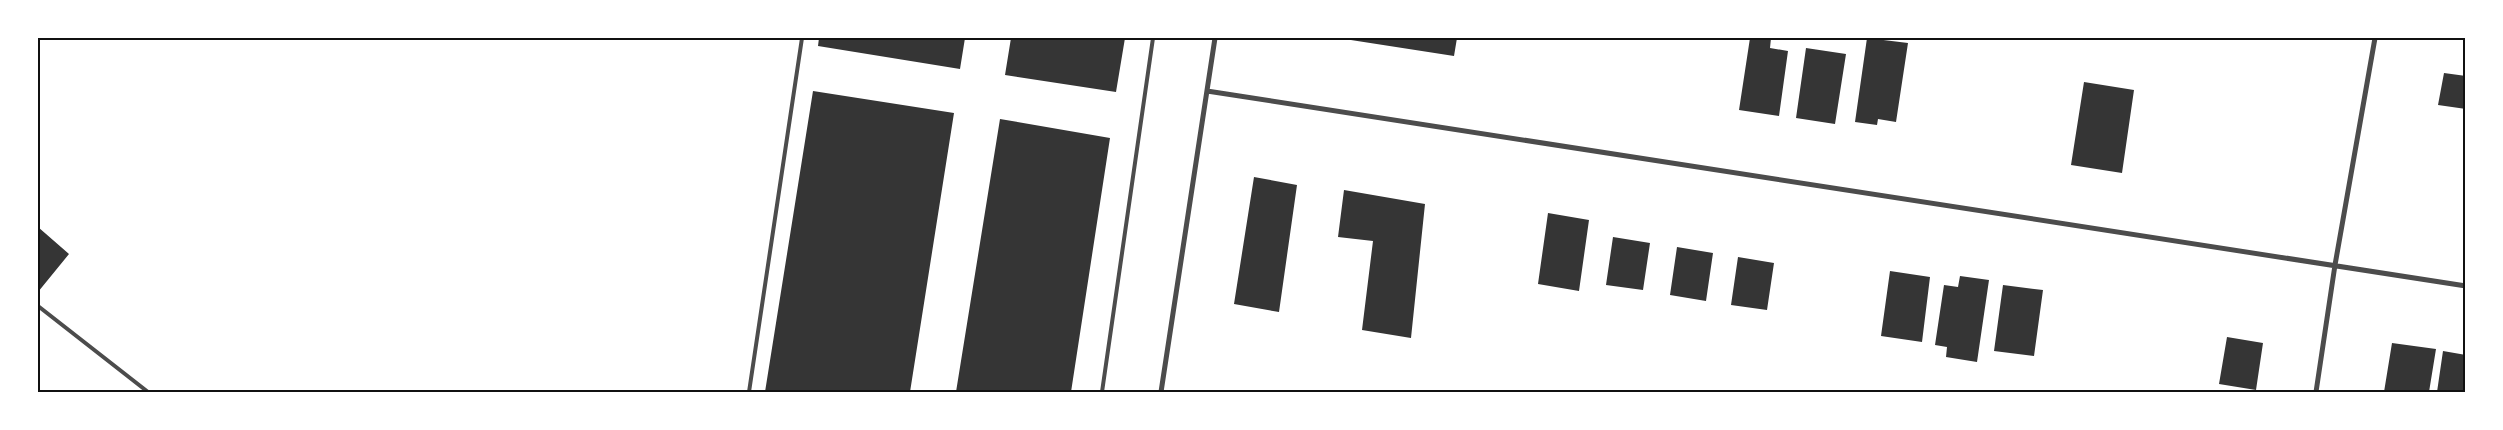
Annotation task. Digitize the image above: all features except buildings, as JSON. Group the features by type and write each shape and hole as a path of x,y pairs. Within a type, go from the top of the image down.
{"street":[{"path":"1161,392 1215,38"},
{"path":"2316,392 2335,265 2375,38"},
{"path":"1207,91 2466,286"}],"lane":[{"path":"749,392 802,38"},
{"path":"1102,392 1153,38"},
{"path":"38,306 148,392"}]}
